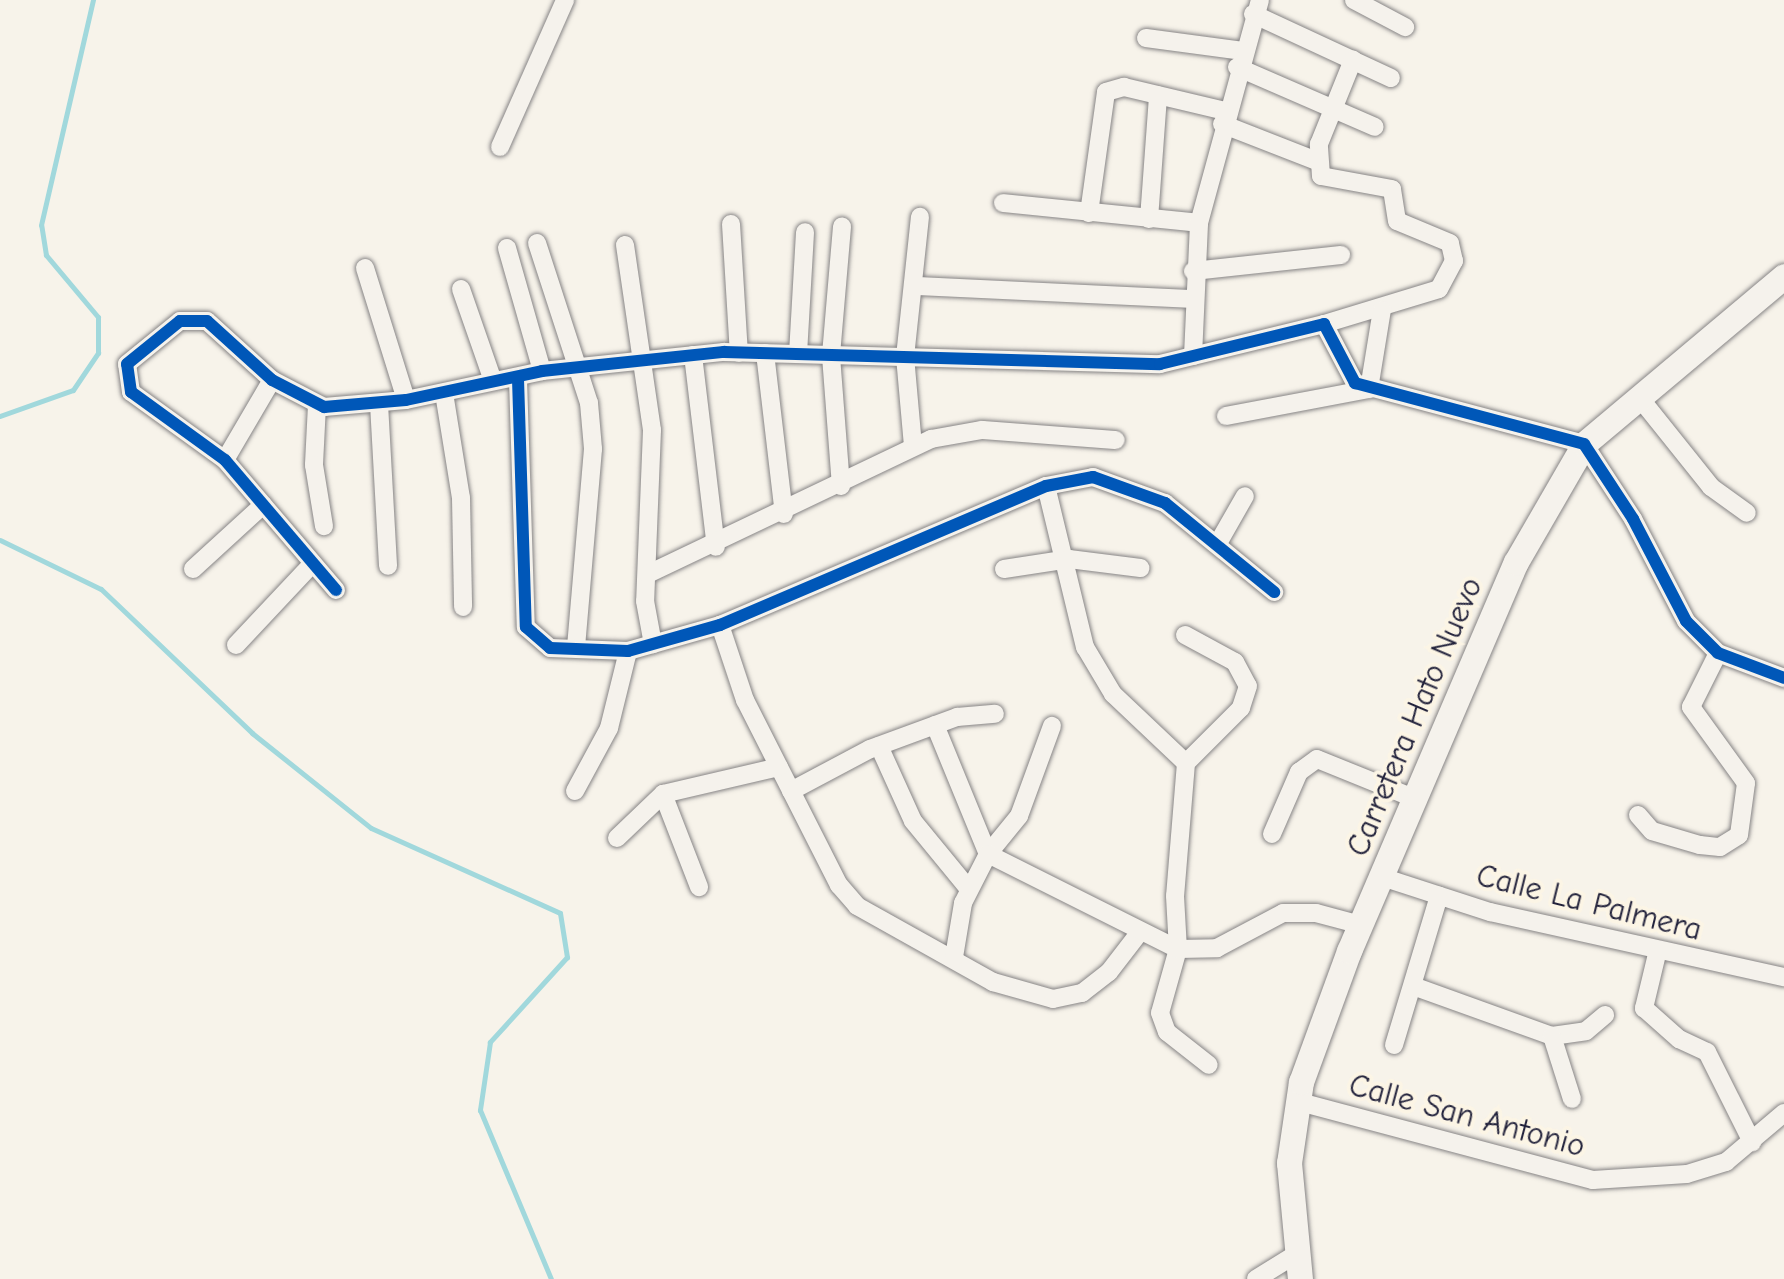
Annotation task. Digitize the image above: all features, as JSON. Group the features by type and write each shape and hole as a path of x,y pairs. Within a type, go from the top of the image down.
{"main road":[{"name":"Carretera Hato Nuevo","path":"1299,1266 1289,1163 1296,1101 1360,925 1516,562 1584,444 1784,276"}],"street":[{"path":"500,147 565,0"},
{"path":"1354,0 1406,27"},
{"path":"1194,356 1192,299 1199,223 1256,7 1391,78"},
{"path":"1146,38 1240,59 1375,128"},
{"path":"336,590 225,460 131,392 126,364 196,316 272,380 317,406 379,404 493,381 518,380 542,371 739,352 1160,364 1382,310 1444,284 1452,245 1397,220 1392,189 1325,180 1317,161 1332,109 1353,60"},
{"path":"1090,212 1102,98 1116,86 1224,117 1317,161"},
{"path":"1149,219 1158,95"},
{"path":"1003,203 1199,223"},
{"path":"913,446 905,357 916,286 920,217"},
{"path":"731,224 739,352"},
{"path":"841,486 831,355 842,226"},
{"path":"798,354 804,232"},
{"path":"537,244 576,368 593,449 576,648"},
{"path":"625,245 646,360 652,430 648,574 653,644"},
{"path":"506,248 542,371"},
{"path":"1194,271 1341,254"},
{"path":"365,268 406,400"},
{"path":"916,286 1192,299"},
{"path":"462,289 493,381"},
{"path":"1369,388 1382,310"},
{"path":"1324,324 1346,376 1369,388 1584,444 1686,621 1718,653 1784,678"},
{"path":"765,353 784,514"},
{"path":"692,355 716,547"},
{"path":"225,460 272,380"},
{"path":"518,380 526,627 550,648 628,650 720,625 1046,486 1093,477 1130,485 1217,545 1274,592"},
{"path":"1226,416 1369,388"},
{"path":"444,393 461,498 464,606"},
{"path":"1639,397 1711,488 1747,512"},
{"path":"379,404 390,511 388,566"},
{"path":"317,406 314,466 324,526"},
{"path":"648,574 716,547 913,446 982,430 1116,440"},
{"path":"1046,486 1069,559 1085,647 1113,694 1186,763"},
{"path":"1217,545 1245,496"},
{"path":"193,569 264,505"},
{"path":"1004,569 1069,559 1140,568"},
{"path":"236,645 313,563"},
{"path":"720,625 746,700 844,894 993,982 1053,999 1082,993 1139,934"},
{"path":"1185,635 1236,662 1248,686 1241,708 1186,763 1175,896 1178,949 1160,1013 1166,1032 1210,1065"},
{"path":"575,791 609,728 628,650"},
{"path":"1638,815 1652,830 1700,845 1720,847 1739,836 1746,784 1691,707 1718,653"},
{"path":"791,791 879,746 935,725 996,714"},
{"path":"935,725 988,854 1139,934 1178,949 1217,948 1284,913 1316,913 1360,925"},
{"path":"954,957 968,888 988,854 1019,816 1052,726"},
{"path":"879,746 913,821 968,888"},
{"path":"1272,834 1299,772 1317,759 1416,799"},
{"path":"617,838 663,794 779,766"},
{"path":"663,794 699,887"},
{"name":"Calle La Palmera","path":"1382,877 1657,954 1784,977"},
{"path":"1394,1045 1439,896"},
{"path":"1657,954 1644,1008 1678,1038 1708,1052 1752,1142"},
{"path":"1413,986 1552,1036 1586,1030 1605,1016"},
{"path":"1552,1036 1572,1099"},
{"name":"Calle San Antonio","path":"1296,1101 1593,1180 1687,1174 1726,1162 1784,1113"},
{"path":"1256,1279 1299,1266"}],"waterway":[{"path":"0,416 73,390 98,353 98,317 46,255 41,225 93,0"},
{"path":"0,540 101,589 252,733 371,828 560,913 567,957 490,1042 480,1110 551,1279"}],"cycle path":[{"path":"336,590 225,460 131,392 127,364 180,321 207,321 272,380 324,407 406,400 542,371 724,352 1160,364 1324,324 1355,383 1584,444 1633,519 1686,621 1718,653 1784,678"},
{"path":"518,379 526,627 550,648 628,651 720,625 1046,486 1093,477 1165,503 1274,592"}]}
